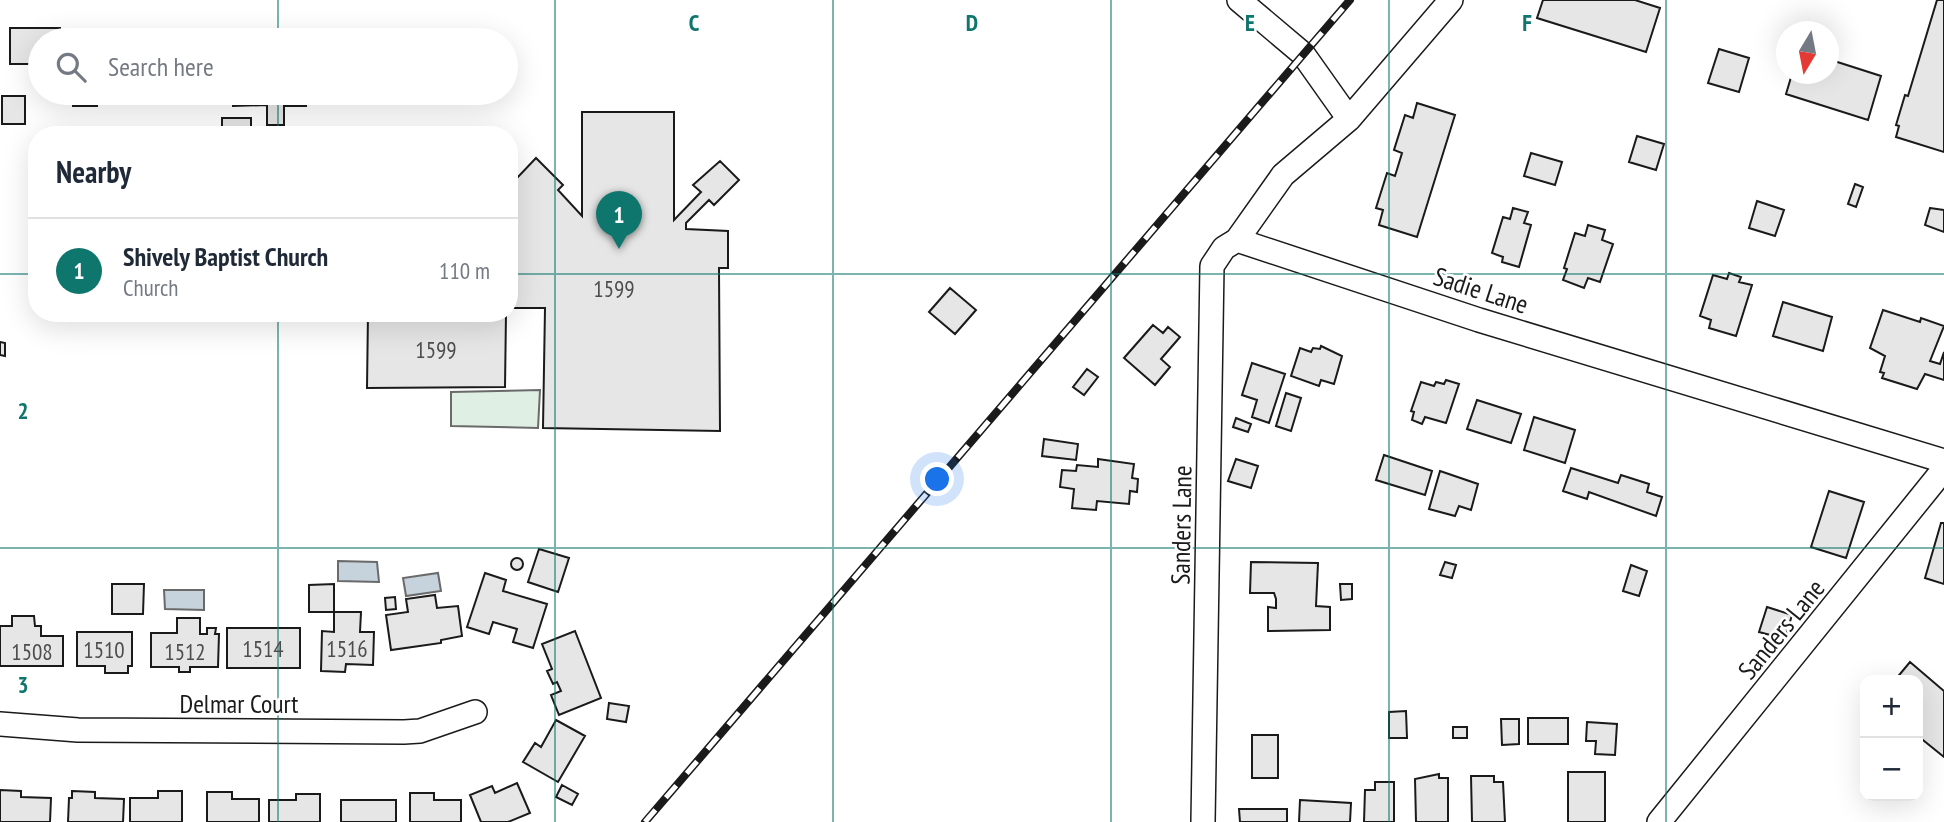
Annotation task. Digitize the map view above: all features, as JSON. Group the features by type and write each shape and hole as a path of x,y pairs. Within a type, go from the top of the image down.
{"street":[{"path":"1240,0 1303,54 1349,119"},
{"path":"1237,240 1283,175 1349,119 1451,0"},
{"name":"Sadie Lane","path":"1237,240 1479,320 1944,461"},
{"name":"Sanders Lane","path":"1203,822 1211,273 1212,266 1224,248 1237,240"},
{"name":"Sanders Lane","path":"1659,822 1944,470"},
{"name":"Delmar Court","path":"0,724 78,730 404,732 420,731 475,712"}],"green space":[{"path":"540,390 538,428 451,426 451,392"}],"shaded area":[{"path":"338,561 377,562 379,582 338,581"},
{"path":"438,573 441,591 406,596 403,578"},
{"path":"164,590 204,590 204,610 165,609"}],"building":[{"path":"1543,0 1635,0 1660,8 1646,52 1537,18"},
{"path":"1937,0 1944,0 1944,152 1896,137 1899,126 1896,125 1905,95 1908,96"},
{"path":"10,28 28,28 28,64 10,64"},
{"path":"1719,49 1749,58 1739,92 1708,83"},
{"path":"1839,63 1881,76 1868,120 1786,94 1789,84 1839,84"},
{"path":"2,96 25,96 25,124 2,124"},
{"path":"1417,103 1455,115 1417,237 1379,225 1383,210 1376,208 1387,173 1395,176 1402,153 1394,150 1405,115 1413,118"},
{"path":"267,105 306,105 284,106 284,125 267,125"},
{"path":"582,112 674,112 674,220 701,192 693,185 720,161 739,180 714,205 709,200 686,223 686,229 728,231 728,268 719,268 720,431 543,428 545,308 518,308 518,177 536,158 563,185 558,190 582,216"},
{"path":"222,118 251,118 251,126 222,126"},
{"path":"1637,136 1664,144 1656,170 1629,162"},
{"path":"1531,153 1562,162 1555,185 1524,176"},
{"path":"1855,184 1863,187 1856,207 1848,204"},
{"path":"1757,201 1784,210 1775,236 1749,228"},
{"path":"1513,208 1528,212 1524,223 1531,225 1519,267 1502,262 1503,257 1492,253 1503,217 1510,219"},
{"path":"1930,208 1944,210 1944,232 1925,225"},
{"path":"1588,225 1605,230 1602,240 1613,244 1600,282 1588,278 1584,288 1563,280 1575,233 1585,236"},
{"path":"1729,273 1741,277 1739,282 1752,285 1736,336 1709,328 1711,320 1700,316 1713,275 1727,279"},
{"path":"950,288 976,310 955,334 929,312"},
{"path":"1783,302 1832,317 1823,351 1773,336"},
{"path":"1883,310 1920,322 1921,318 1944,326 1930,361 1940,364 1944,352 1944,380 1925,374 1917,389 1882,378 1884,373 1880,372 1885,356 1870,348"},
{"path":"368,322 506,322 505,387 367,388"},
{"path":"1153,325 1163,333 1168,327 1180,337 1161,359 1170,367 1155,385 1124,358"},
{"path":"0,342 5,343 5,356 0,355"},
{"path":"1321,346 1342,356 1334,384 1321,380 1319,386 1291,376 1300,348 1311,352 1313,348 1320,349"},
{"path":"1252,363 1285,374 1269,423 1252,417 1257,400 1242,395"},
{"path":"1087,369 1098,377 1084,395 1073,387"},
{"path":"1446,380 1459,384 1446,423 1425,417 1422,424 1412,420 1414,412 1411,411 1421,382 1434,386 1436,382 1444,384"},
{"path":"1286,393 1301,398 1291,431 1276,426"},
{"path":"1477,400 1521,414 1511,443 1467,429"},
{"path":"1534,417 1575,430 1565,463 1524,450"},
{"path":"1236,418 1251,424 1248,432 1233,427"},
{"path":"1044,439 1078,444 1076,460 1042,456"},
{"path":"1384,455 1432,471 1425,495 1376,480"},
{"path":"1098,459 1134,464 1132,478 1138,479 1137,492 1130,491 1129,504 1097,501 1096,510 1072,508 1074,489 1060,487 1062,470 1076,471 1077,465 1098,467"},
{"path":"1236,459 1258,466 1251,488 1228,481"},
{"path":"1571,468 1618,483 1621,475 1649,484 1647,492 1662,497 1656,516 1589,492 1587,499 1563,491"},
{"path":"1440,471 1478,484 1471,510 1459,506 1455,516 1429,509"},
{"path":"1829,491 1864,502 1846,558 1811,547"},
{"path":"1941,523 1944,523 1944,584 1925,578"},
{"path":"539,549 569,558 558,592 528,582"},
{"path":"517,558 523,564 517,570 511,564"},
{"path":"1251,562 1318,563 1316,606 1330,607 1330,630 1268,631 1268,607 1276,608 1276,599 1274,593 1250,593"},
{"path":"1445,562 1456,565 1452,578 1440,575"},
{"path":"1631,565 1647,571 1639,596 1623,591"},
{"path":"485,573 506,580 503,591 547,604 533,648 513,642 517,629 493,622 489,634 467,627"},
{"path":"112,584 144,584 143,614 112,614"},
{"path":"334,584 334,612 309,612 309,585"},
{"path":"1340,584 1352,584 1352,599 1341,600"},
{"path":"435,595 437,608 458,606 462,636 441,640 441,643 391,650 386,615 408,612 406,599"},
{"path":"395,597 396,609 386,610 385,598"},
{"path":"1767,607 1792,615 1785,639 1759,632"},
{"path":"334,612 361,612 360,632 374,632 373,665 346,664 345,672 321,671 322,631 334,632"},
{"path":"12,616 34,616 35,626 41,626 41,636 63,636 63,666 0,666 0,626 12,626"},
{"path":"177,618 200,618 200,634 207,634 207,628 216,628 215,634 219,634 218,667 190,667 190,672 179,672 179,667 151,667 151,633 177,633"},
{"path":"227,628 300,628 300,668 227,668"},
{"path":"575,631 601,698 559,715 551,695 561,691 557,682 553,684 547,671 552,669 542,644"},
{"path":"77,632 132,632 132,666 128,666 128,673 105,673 105,666 77,666"},
{"path":"1910,662 1944,691 1944,757 1923,740 1923,675 1899,675"},
{"path":"609,703 629,706 626,722 607,719"},
{"path":"1406,711 1407,738 1389,738 1389,712"},
{"path":"1528,718 1568,718 1568,744 1528,744"},
{"path":"1501,719 1519,719 1519,744 1502,745"},
{"path":"556,720 585,736 558,782 523,762 535,743 541,747"},
{"path":"1587,722 1617,724 1615,755 1595,754 1596,741 1586,741"},
{"path":"1453,727 1467,727 1467,738 1453,738"},
{"path":"1252,735 1278,735 1278,778 1252,778"},
{"path":"1568,772 1605,772 1605,822 1568,822"},
{"path":"1439,774 1439,778 1448,778 1448,822 1416,822 1415,779"},
{"path":"1471,776 1494,776 1494,782 1503,782 1505,822 1472,822"},
{"path":"1375,782 1394,782 1394,822 1364,822 1365,790 1375,790"},
{"path":"517,783 530,813 508,822 481,822 470,795 492,786 495,793"},
{"path":"562,785 578,794 572,805 556,797"},
{"path":"0,790 21,791 21,797 51,798 50,822 0,822"},
{"path":"72,791 95,792 95,798 124,799 123,822 68,822"},
{"path":"158,791 182,791 182,822 130,822 130,798 158,798"},
{"path":"207,792 232,792 232,799 259,799 259,822 207,822"},
{"path":"410,793 434,793 434,800 461,800 461,822 410,822"},
{"path":"296,794 320,794 320,822 269,822 269,800 296,800"},
{"path":"341,800 396,800 396,822 341,822"},
{"path":"1300,800 1351,803 1350,822 1299,822"},
{"path":"1239,809 1287,809 1287,822 1240,822"}],"railway":[{"path":"645,822 1350,0"}],"place":[{"name":"Shively Baptist Church","path":"619,249"}]}
